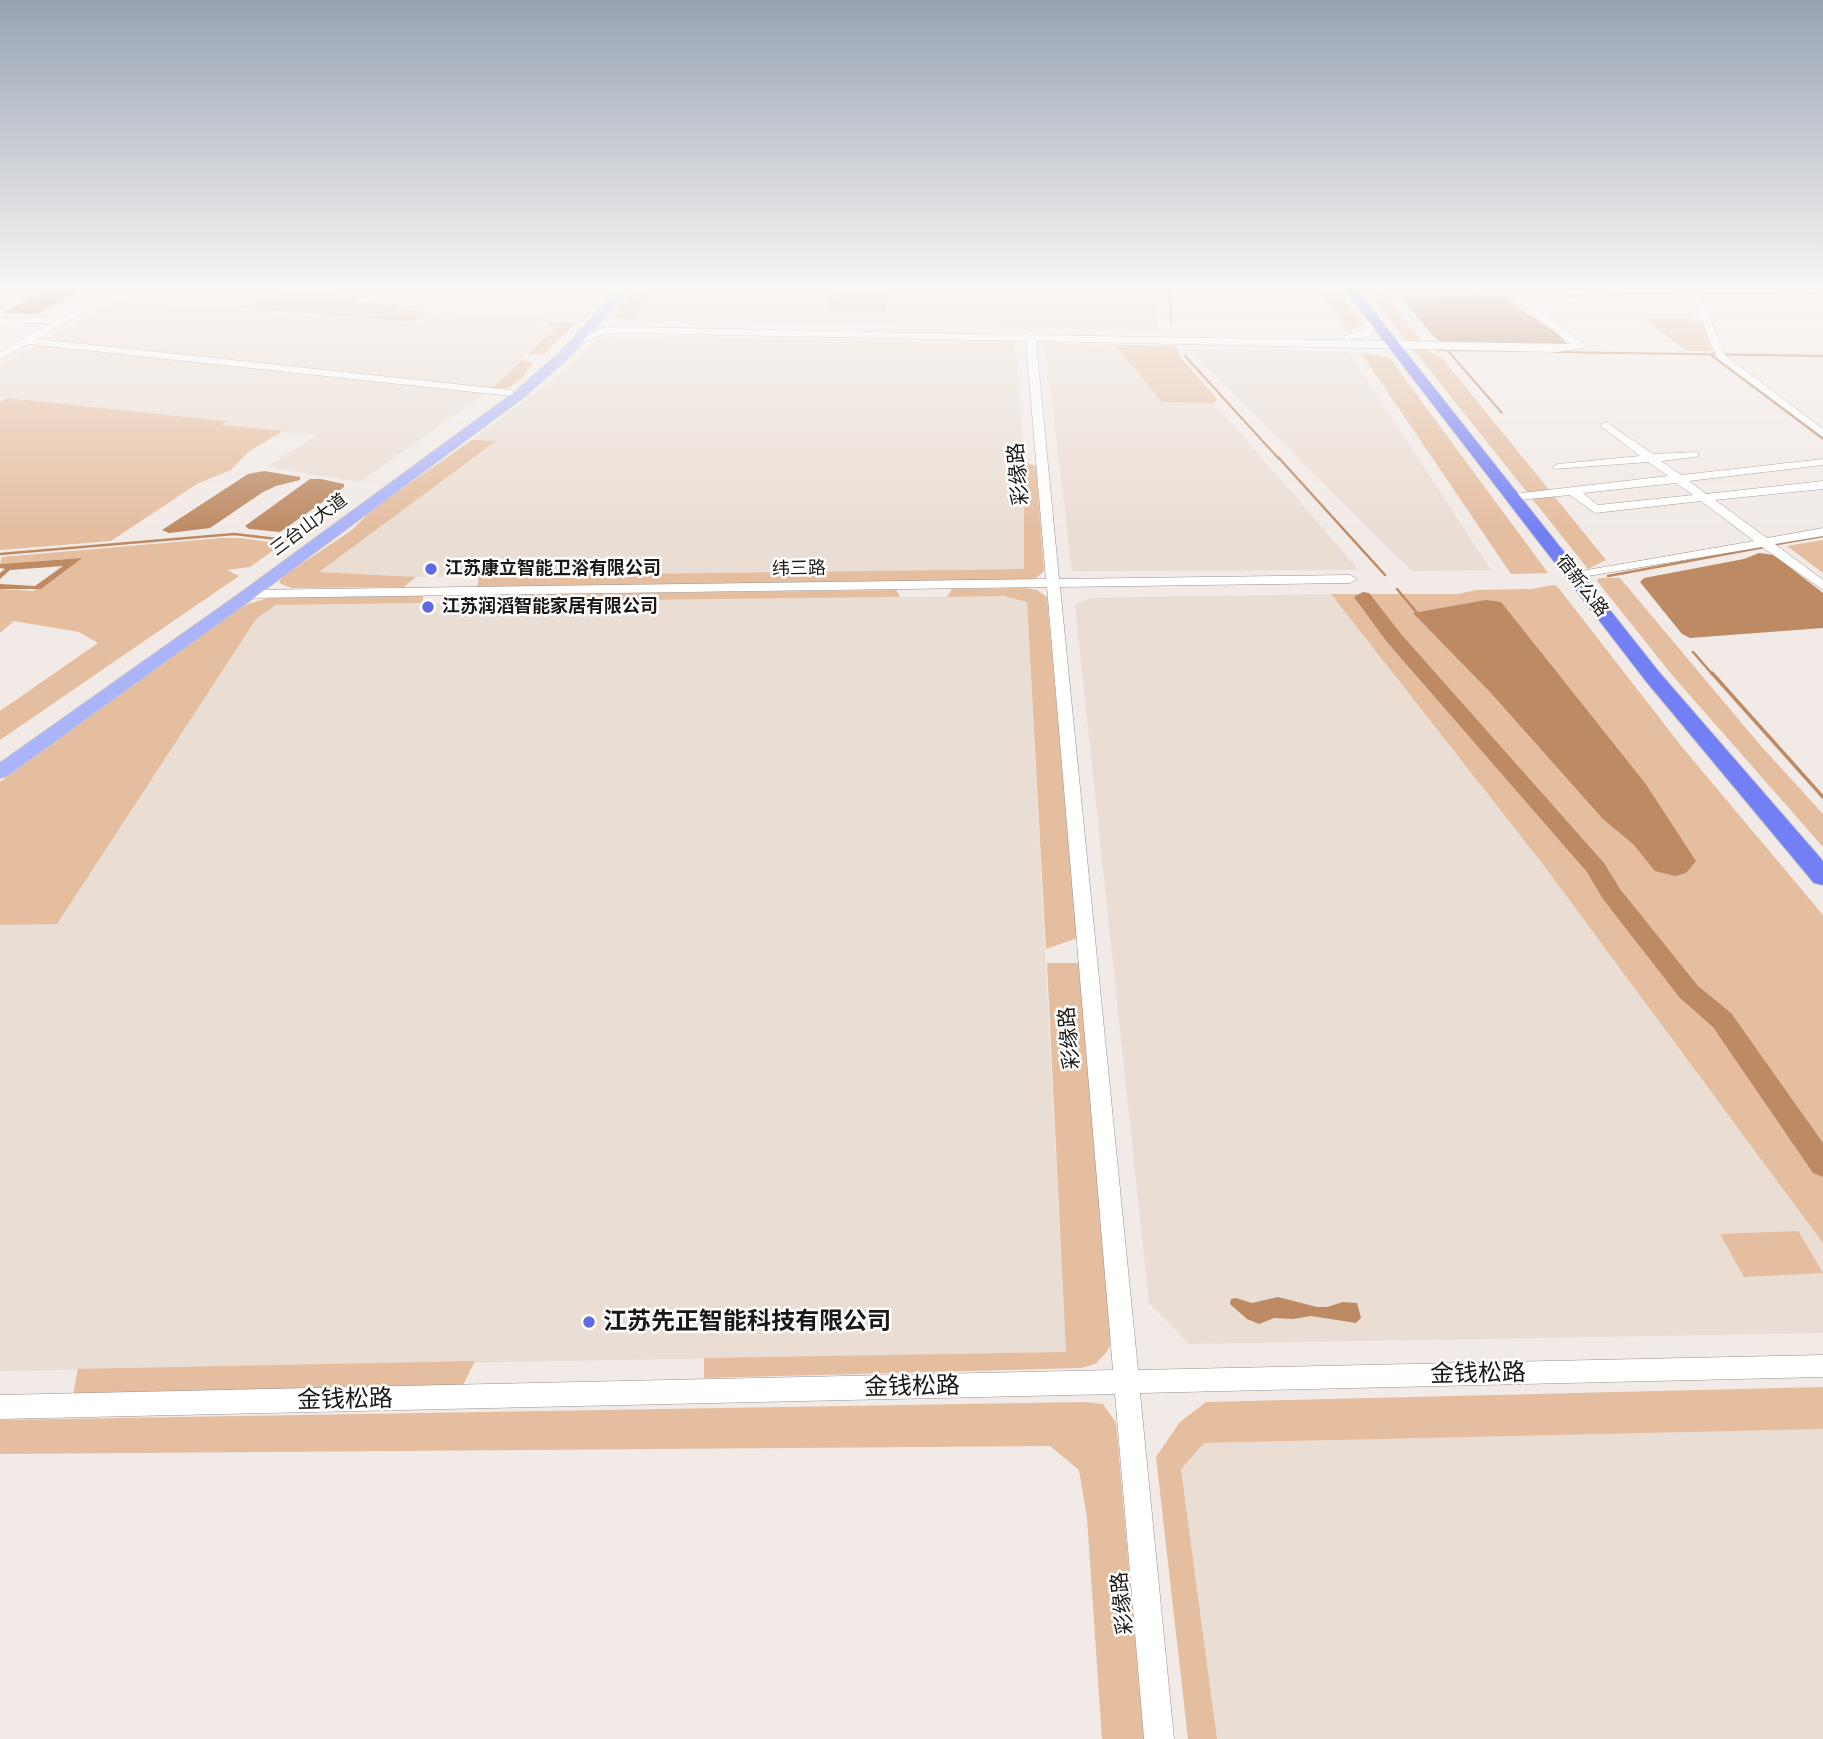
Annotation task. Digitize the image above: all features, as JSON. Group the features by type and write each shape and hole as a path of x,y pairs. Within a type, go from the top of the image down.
{"highway":[{"name":"宿新公路","path":"1418,370 1519,497 1652,676 1823,877"},
{"name":"宿新公路","path":"1519,497 1587,574 1667,676 1823,855"}],"main road":[{"name":"三台山大道","path":"0,756 510,393 538,370"},
{"name":"三台山大道","path":"0,772 249,594 520,394 544,370"}],"street":[{"path":"298,370 510,393"},
{"name":"彩缘路","path":"1033,370 1159,1739"},
{"path":"1741,370 1823,434"},
{"path":"1606,425 1823,586"},
{"path":"1558,467 1694,454"},
{"path":"1519,497 1823,462"},
{"path":"1573,491 1595,509 1823,485"},
{"path":"1587,574 1823,532"},
{"name":"纬三路","path":"249,594 1350,579"},
{"name":"金钱松路","path":"0,1407 1823,1366"}],"shaded area":[{"path":"0,370 509,370 483,395 359,482 267,467 317,435 220,425 224,421 0,397"},
{"path":"511,370 528,370 509,388 490,389"},
{"path":"564,370 1017,370 1024,448 1025,569 416,577 318,572 495,442 472,440"},
{"path":"1048,370 1136,370 1162,402 1214,403 1359,570 1072,571"},
{"path":"1136,370 1192,370 1217,399 1214,403 1162,402"},
{"path":"1210,370 1361,370 1491,570 1412,571"},
{"path":"1373,370 1399,370 1548,573 1511,574"},
{"path":"1430,370 1452,370 1606,560 1588,569"},
{"path":"8,398 227,421 222,425 283,431 248,452 231,470 197,484 111,541 0,550 0,402"},
{"path":"472,440 496,441 319,572 416,577 404,587 292,588 279,583 282,577 352,530 373,509"},
{"path":"1024,462 1036,466 1044,571 1035,579 477,587 479,576 1024,569"},
{"path":"264,471 300,477 300,480 263,492 210,528 169,533 162,530 248,474"},
{"path":"310,479 344,484 344,487 280,532 249,529 245,526"},
{"path":"222,538 282,544 250,567 227,570 239,576 0,740 0,711 98,643 79,632 14,621 0,633 0,589 33,591 81,558 0,564 2,557"},
{"path":"1823,540 1823,573 1787,546"},
{"path":"1759,553 1774,555 1823,593 1823,628 1690,638 1682,634 1640,582 1644,578 1744,559"},
{"path":"82,558 41,589 0,589 0,584 35,586 63,566 10,570 0,579 0,573 5,569 0,568 0,564"},
{"path":"1599,578 1620,578 1760,745 1823,814 1823,847 1672,675 1597,581"},
{"path":"1557,586 1682,747 1823,915 1823,1243 1545,867 1331,594 1458,594 1476,590 1532,589"},
{"path":"952,589 1037,590 1047,597 1077,938 1046,949 1027,602 1004,596 947,597"},
{"path":"896,590 900,597 476,602 482,595"},
{"path":"1331,594 1545,867 1823,1243 1823,1333 1189,1344 1149,1303 1075,605 1090,598"},
{"path":"423,596 423,603 276,605 256,619 57,924 0,925 0,782 242,606 268,598"},
{"path":"1004,596 1027,602 1066,1352 0,1371 0,801 276,605"},
{"path":"1486,600 1501,602 1645,783 1696,861 1686,873 1675,876 1655,871 1633,844 1603,819 1491,693 1413,613"},
{"path":"1047,963 1080,963 1113,1339 1106,1353 1095,1364 1081,1368 704,1378 704,1358 1066,1352"},
{"path":"1798,1231 1823,1273 1744,1277 1720,1234"},
{"path":"1278,1297 1317,1307 1343,1302 1357,1303 1361,1318 1356,1323 1311,1316 1274,1318 1259,1324 1247,1319 1230,1304 1231,1299 1236,1298 1252,1303"},
{"path":"475,1361 463,1385 73,1394 78,1369"},
{"path":"1823,1387 1823,1429 1204,1443 1181,1469 1217,1739 1188,1739 1156,1457 1180,1422 1206,1402"},
{"path":"1085,1402 1103,1404 1116,1423 1144,1739 1102,1739 1087,1518 1079,1470 1050,1446 0,1454 0,1420"},
{"path":"1823,1429 1823,1739 1217,1739 1181,1468 1204,1443"}],"waterway":[{"path":"1198,370 1279,459"},
{"path":"1465,370 1502,413"},
{"path":"1731,370 1823,439"},
{"path":"1278,457 1385,575"},
{"path":"0,554 234,534 286,540"},
{"path":"1777,544 1823,536"},
{"path":"1608,576 1764,547"},
{"path":"1397,589 1418,614"},
{"path":"1363,597 1394,638 1596,868 1611,894 1689,992 1722,1020 1823,1165"},
{"path":"1693,652 1713,675"},
{"path":"1712,673 1823,797"}],"place":[{"name":"江苏康立智能卫浴有限公司","path":"431,569"},
{"name":"江苏润滔智能家居有限公司","path":"428,607"},
{"name":"江苏先正智能科技有限公司","path":"589,1322"}]}
